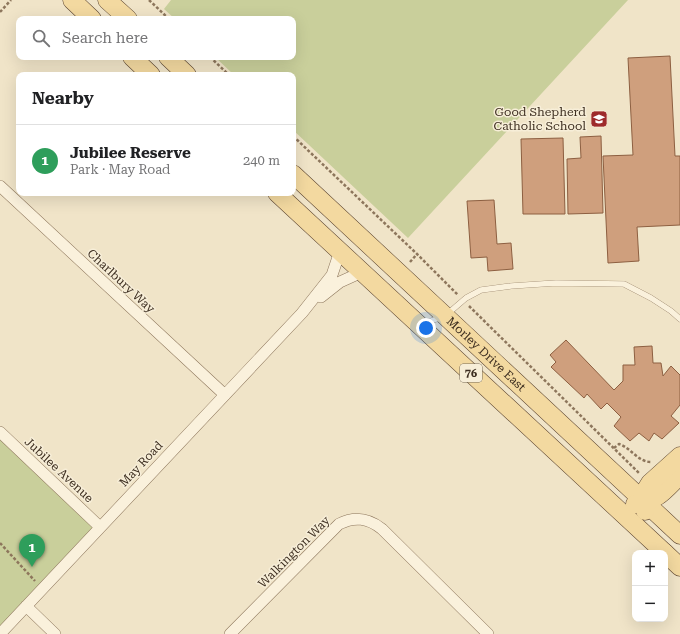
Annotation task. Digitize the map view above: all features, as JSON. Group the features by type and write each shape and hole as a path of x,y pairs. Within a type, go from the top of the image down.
{"main road":[{"path":"72,0 89,16"},
{"path":"107,0 125,16"},
{"path":"135,60 148,72"},
{"path":"171,60 184,72"},
{"name":"Morley Drive East","path":"296,177 680,535"},
{"name":"Morley Drive East","path":"280,196 661,550"},
{"path":"663,550 646,521 645,491 650,483 680,456"},
{"path":"601,493 616,503 629,505 645,503 661,494 680,475"},
{"name":"Morley Drive East","path":"668,557 680,567"}],"street":[{"name":"Charlbury Way","path":"0,186 225,395"},
{"name":"May Road","path":"0,634 302,313 332,275 340,251"},
{"name":"May Road","path":"302,313 340,282 362,272"},
{"name":"Jubilee Avenue","path":"0,432 100,527"},
{"name":"Walkington Way","path":"230,634 339,524 348,520 362,520 374,523 382,529 488,634"},
{"path":"26,606 55,634"}],"lane":[{"path":"415,320 428,322 445,316 466,298 481,290 556,283 624,284 671,311 680,319"}],"path":[{"path":"0,12 11,0"},
{"path":"149,0 166,16"},
{"path":"213,60 226,72"},
{"path":"614,448 619,444 624,446 644,462 656,462"},
{"path":"0,543 37,583"}],"green space":[{"path":"171,0 628,0 408,238 296,133 296,72 231,72 218,60 296,60 296,16 172,16 164,9"},
{"path":"0,432 100,527 0,634"}],"building":[{"path":"670,56 675,156 680,156 680,225 637,227 639,261 608,263 603,156 633,155 628,58"},
{"path":"601,136 603,213 568,214 567,159 581,158 580,137"},
{"path":"563,138 565,214 523,214 521,139"},
{"path":"494,200 497,244 511,243 513,269 488,271 487,257 471,258 467,201"},
{"path":"566,340 614,390 623,381 623,365 635,365 634,347 652,346 653,363 661,363 663,376 671,366 680,375 680,405 671,416 679,423 662,439 654,433 649,441 639,433 630,441 614,426 621,417 607,403 601,409 587,394 584,398 551,367 556,362 550,355"}],"place":[{"name":"Good Shepherd Catholic School","path":"599,119"},
{"name":"Jubilee Reserve","path":"32,567"}]}
